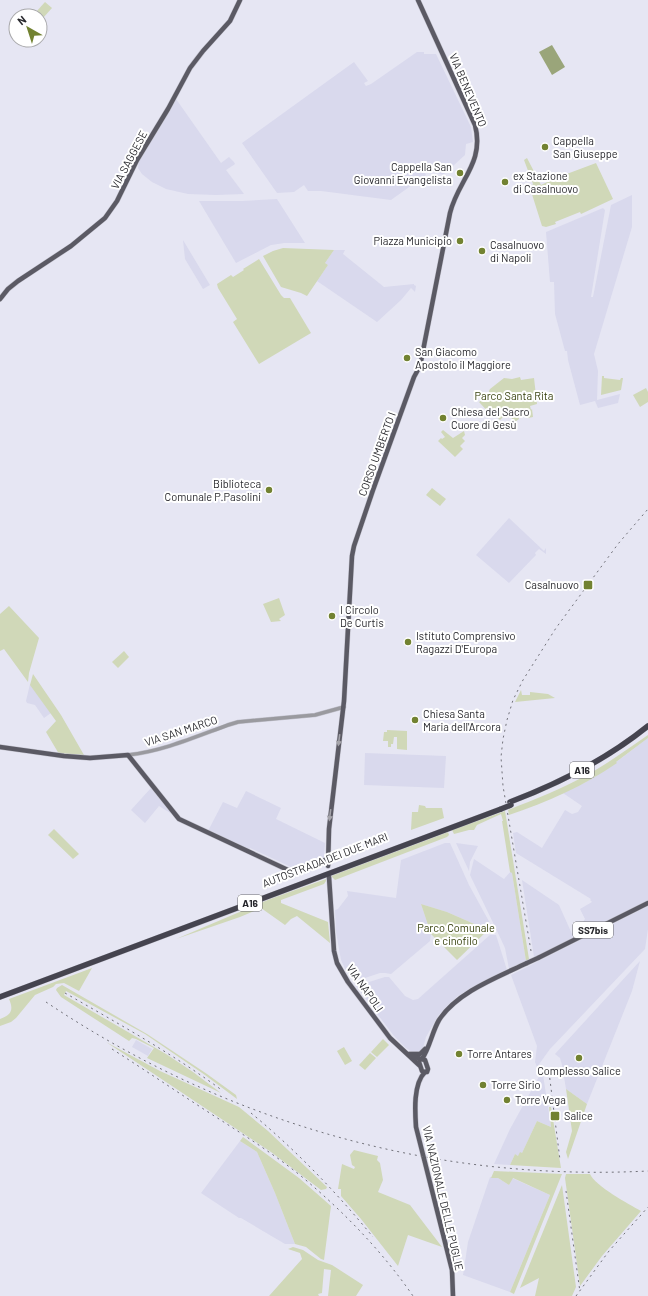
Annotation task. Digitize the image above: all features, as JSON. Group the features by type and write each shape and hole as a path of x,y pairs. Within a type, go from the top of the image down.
{"highway":[{"name":"AUTOSTRADA DEI DUE MARI","path":"510,804 587,768 613,752 648,726"},
{"name":"AUTOSTRADA DEI DUE MARI","path":"0,993 501,807 548,791 589,771 615,755 648,731"},
{"name":"AUTOSTRADA DEI DUE MARI","path":"0,997 501,807"}],"main road":[{"name":"VIA SAGGESE","path":"0,299 8,289 18,281 70,246 105,218 117,202 137,160 168,110 190,68 230,20 240,0"},
{"name":"VIA BENEVENTO","path":"418,0 476,125 477,146 475,160 451,210"},
{"name":"CORSO UMBERTO I","path":"344,707 350,575 354,546 414,377 420,366 451,210"},
{"path":"328,866 329,828 344,707"},
{"name":"VIA SAN MARCO","path":"0,747 90,758 128,755"},
{"path":"128,755 179,819 290,871 328,859"},
{"name":"VIA NAPOLI","path":"329,877 332,935 337,963 348,982 390,1038 422,1064"},
{"name":"VIA NAZIONALE DELLE PUGLIE","path":"453,1296 452,1270 416,1127 416,1099 422,1064 427,1046 438,1021 452,1004 467,993 648,903"},
{"name":"VIA NAZIONALE DELLE PUGLIE","path":"422,1064 430,1040"},
{"path":"406,1052 420,1054 427,1046"}],"street":[{"name":"VIA SAN MARCO","path":"128,755 162,748 238,722 315,715 344,707"}],"shaded area":[{"path":"552,45 565,67 552,75 539,52"},
{"path":"417,52 424,52 424,54 436,54 471,127 473,142 466,144 465,155 443,175 438,173 434,168 425,173 426,175 391,200 321,191 308,191 304,185 294,192 277,193 242,143 354,62 368,81 364,83 366,86"},
{"path":"176,99 221,163 229,157 234,162 235,164 226,170 244,194 188,194 166,189 152,182 142,174 138,168 139,161"},
{"path":"632,195 632,227 594,354 598,371 597,400 620,394 618,403 598,408 595,401 580,405 567,351 565,351 555,314 554,282 550,282 546,232 603,208 605,210 591,297 593,297 611,205"},
{"path":"277,199 305,243 284,243 271,245 236,263 199,201 242,201"},
{"path":"183,240 210,285 203,289 185,259"},
{"path":"334,250 345,250 343,254 384,287 414,284 416,286 415,292 411,288 401,300 377,322 317,281 328,265 325,263"},
{"path":"509,518 544,551 546,548 546,554 539,549 535,553 536,555 509,583 476,555"},
{"path":"30,684 51,713 44,718 35,705 27,703 26,701"},
{"path":"648,738 648,900 534,957 522,880 559,905 572,934 579,928 585,919 580,909 592,902 590,900 591,899 516,853 513,833 517,832 542,848 565,810 572,814 578,812 582,806 563,793 586,782"},
{"path":"365,753 446,756 444,788 364,785"},
{"path":"151,788 172,814 159,806 145,823 131,810"},
{"path":"246,791 281,808 276,819 325,843 324,858 293,868 250,848 249,851 208,831 223,802 237,808"},
{"path":"445,843 450,843 469,885 491,925 488,930 447,912 421,904 431,934 430,941 391,974 380,973 362,979 352,976 346,971 341,960 336,932 335,910 338,909 348,896 347,891 396,898 401,860"},
{"path":"456,843 478,846 470,862 469,871"},
{"path":"474,859 504,879 511,871 512,873 526,961 509,969 505,948 470,875"},
{"path":"648,906 648,929 645,949 550,1049 537,1067 535,1062 537,1046 511,975"},
{"path":"490,935 496,935 507,970 471,988 458,996 447,1006 438,1016 426,1037 423,1048 420,1052 412,1052 394,1036 356,986 389,977 405,996 413,1000 418,999"},
{"path":"640,961 632,991 587,1104 566,1089 560,1058 555,1054"},
{"path":"136,1040 152,1049 148,1056 132,1047"},
{"path":"541,1073 543,1075 551,1127 537,1121 522,1153 518,1156 515,1154 510,1165 494,1164 510,1129"},
{"path":"240,1141 257,1152 295,1244 285,1244 239,1218 201,1193"},
{"path":"490,1177 498,1178 509,1185 512,1178 550,1195 510,1292 463,1275 468,1242"}],"green space":[{"path":"45,2 52,8 48,12 48,8 40,8"},
{"path":"527,158 541,185 596,163 613,199 581,214 580,212 555,222 556,224 546,227 542,226 530,188 533,184 524,160"},
{"path":"283,248 334,250 325,263 328,265 307,296 281,287 263,256"},
{"path":"259,259 281,295 284,298 290,298 311,333 259,364 233,322 237,319 217,284 231,275 233,277"},
{"path":"602,376 604,376 604,378 620,380 623,378 621,390 601,395"},
{"name":"Parco Santa Rita","path":"520,377 521,380 534,378 537,404 530,406 533,417 528,418 524,413 518,414 519,419 515,422 505,411 502,414 504,416 500,420 496,416 491,415 479,402 489,395 490,389 504,378 512,379"},
{"path":"646,388 648,392 648,402 640,407 633,395"},
{"path":"443,430 453,438 464,431 465,435 462,438 465,441 460,446 463,449 455,457 438,441 445,437 441,432"},
{"path":"432,488 446,499 440,506 426,495"},
{"path":"279,598 285,615 279,619 281,621 271,622 263,604"},
{"path":"9,606 39,638 29,673 28,682 4,649 0,651 0,614"},
{"path":"124,651 129,657 118,668 112,662"},
{"path":"33,674 61,715 84,755 59,754 46,732 56,721 30,685"},
{"path":"521,690 522,695 530,695 530,692 548,694 555,698 515,702"},
{"path":"387,730 407,731 407,750 397,749 397,737 394,737 391,747 388,747 388,741 383,741 384,732 387,732"},
{"path":"648,735 648,738 616,762 617,763 592,779 551,799 509,815 508,810 589,774"},
{"path":"419,805 425,806 426,808 442,808 444,818 411,830 412,812 418,812"},
{"path":"505,811 529,959 526,961 501,814 477,825 474,830 454,834 452,830"},
{"path":"54,829 79,854 73,859 48,835"},
{"path":"448,832 449,835 447,837 335,880 331,876"},
{"path":"326,879 324,884 281,900 281,903 328,922 330,943 297,916 285,925 261,908 240,917 176,939 270,899"},
{"name":"Parco Comunale e cinofilo","path":"421,904 447,912 488,930 457,960 431,934"},
{"path":"92,968 79,991 64,983 56,984 53,987 35,995 16,1018 11,1022 0,1026 0,1019 7,1016 11,1009 9,999"},
{"path":"62,985 147,1034 207,1074 236,1095 237,1099 145,1034 66,991 64,995 166,1054 221,1093 147,1058 154,1048 136,1039 132,1038 129,1041 61,997 56,990"},
{"path":"383,1039 389,1045 377,1057 371,1052"},
{"path":"106,1042 160,1071 239,1107 268,1131 327,1187 326,1189 321,1190 271,1152"},
{"path":"344,1047 352,1061 345,1065 337,1051"},
{"path":"370,1053 376,1058 365,1070 359,1065"},
{"path":"566,1089 587,1104 568,1159 566,1152 572,1131"},
{"path":"549,1107 551,1107 561,1168 510,1165 515,1154 518,1156 520,1152 522,1153 537,1121 551,1127"},
{"path":"243,1137 299,1178 331,1206 324,1260 306,1247 295,1244 257,1152 240,1141"},
{"path":"354,1150 378,1156 377,1160 380,1163 383,1180 378,1192 410,1205 442,1247 408,1235 398,1266 341,1196 341,1189 338,1189 342,1164 354,1169 355,1167 352,1165 350,1155"},
{"path":"494,1171 562,1174 514,1294 510,1292 550,1195 513,1178 509,1185 498,1178 491,1178"},
{"path":"566,1174 590,1174 598,1184 641,1211 602,1256 580,1286 565,1178"},
{"path":"562,1185 576,1287 572,1296 535,1296 539,1278 520,1288"},
{"path":"293,1247 303,1250 318,1260 332,1265 363,1285 356,1296 328,1296 331,1270 324,1269 322,1293 318,1294 319,1296 269,1296 302,1259 300,1253 288,1249"}],"railway":[{"path":"531,951 503,786 501,757 507,720 513,700 523,680 556,628 618,544 648,509"},
{"path":"65,993 165,1052 223,1091"},
{"path":"46,1002 114,1044 185,1081 258,1111 333,1136 410,1154 488,1166 567,1172 648,1171"},
{"path":"112,1049 250,1139 301,1176 347,1217 375,1247 413,1296"},
{"path":"549,1072 560,1160"},
{"path":"251,1113 268,1127 315,1172 373,1237"},
{"path":"566,1191 580,1292"},
{"path":"576,1296 609,1251 648,1207"}],"place":[{"name":"Cappella San Giuseppe","path":"545,147"},
{"name":"Cappella San Giovanni Evangelista","path":"460,173"},
{"name":"ex Stazione di Casalnuovo","path":"505,182"},
{"name":"Piazza Municipio","path":"460,241"},
{"name":"Casalnuovo di Napoli","path":"482,251"},
{"name":"San Giacomo Apostolo il Maggiore","path":"407,358"},
{"name":"Chiesa del Sacro Cuore di Gesù","path":"443,418"},
{"name":"Biblioteca Comunale P.Pasolini","path":"269,490"},
{"name":"Casalnuovo","path":"588,585"},
{"name":"I Circolo De Curtis","path":"332,616"},
{"name":"Istituto Comprensivo Ragazzi D'Europa","path":"408,642"},
{"name":"Chiesa Santa Maria dell'Arcora","path":"415,720"},
{"name":"Torre Antares","path":"459,1054"},
{"name":"Complesso Salice","path":"579,1058"},
{"name":"Torre Sirio","path":"483,1085"},
{"name":"Torre Vega","path":"507,1100"},
{"name":"Salice","path":"555,1116"}]}
